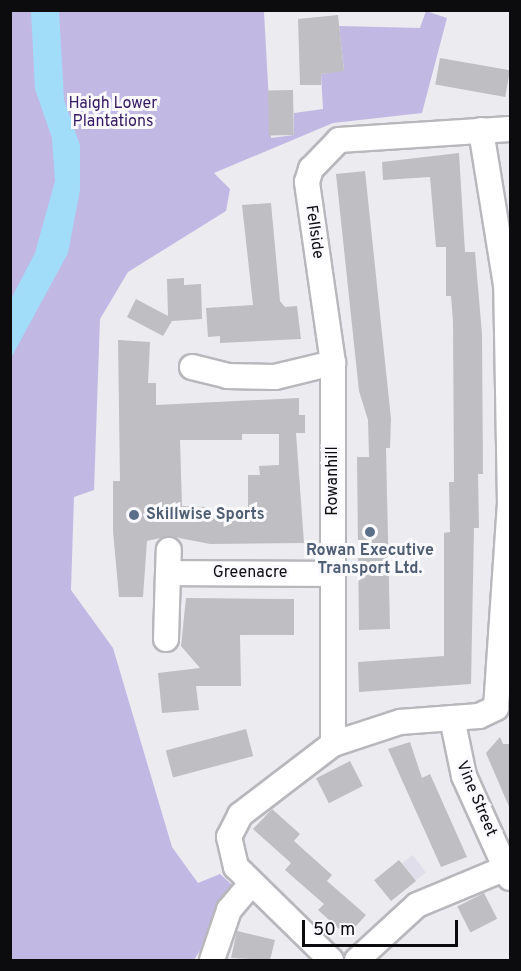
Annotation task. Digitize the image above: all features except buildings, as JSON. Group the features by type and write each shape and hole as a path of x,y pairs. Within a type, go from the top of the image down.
{"street":[{"name":"Fellside","path":"333,363 307,182 311,169 339,140 510,129"},
{"path":"332,960 236,867 229,837 240,815 333,744 400,722 479,716 496,708 510,504 506,285 481,130"},
{"path":"192,367 227,376 275,377 333,363"},
{"name":"Rowanhill","path":"333,363 333,744"},
{"name":"Greenacre","path":"166,639 168,561 332,574"},
{"name":"Vine Street","path":"452,718 464,776 508,873"},
{"path":"357,960 417,905 508,873"},
{"path":"212,960 229,910 252,883"}],"shaded area":[{"path":"413,855 426,873 415,881 402,863"}],"green space":[{"name":"Haigh Lower Plantations","path":"10,11 264,12 271,138 294,135 294,113 323,109 321,74 344,70 339,26 420,28 426,11 447,18 422,113 333,123 214,173 230,189 226,211 128,272 100,319 94,490 74,497 71,590 113,648 172,847 198,883 220,874 232,885 233,898 194,960 11,960"}],"water":[{"path":"31,11 59,11 64,100 80,145 80,190 68,253 11,358 11,299 35,253 55,181 52,138 35,89"}],"place":[{"name":"Skillwise Sports","path":"134,515"},
{"name":"Rowan Executive Transport Ltd.","path":"370,532"}]}
